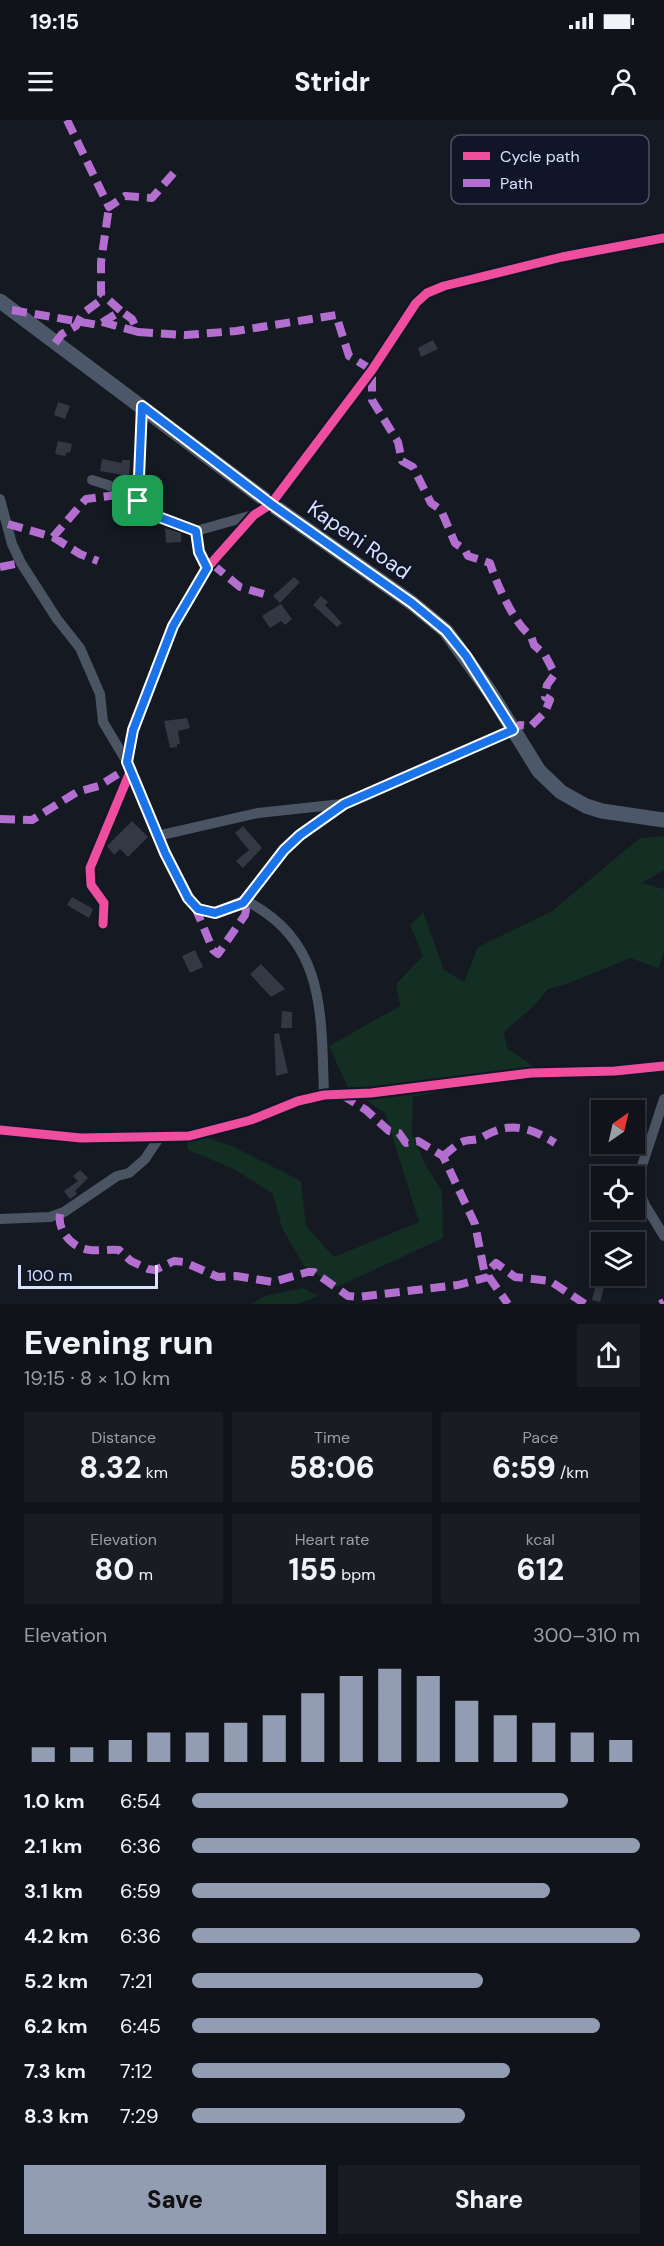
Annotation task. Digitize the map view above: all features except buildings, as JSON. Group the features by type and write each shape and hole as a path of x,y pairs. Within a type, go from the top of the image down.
{"main road":[{"name":"Kapeni Road","path":"4,309 142,406 271,504 412,603 446,631 466,656 539,771 557,789 573,800 611,813 664,819"}],"street":[{"path":"103,924 104,903 91,885 90,868 128,767 133,730 173,626 207,568 254,515 271,504 331,427 416,303 427,292 444,286 533,263 664,238"},
{"path":"138,501 142,406"},
{"path":"92,480 108,484 138,501 151,514 196,531 254,515"},
{"path":"0,499 12,544 21,563 57,619 80,648 100,694 103,722 128,767 179,881 195,907 215,913 244,900 284,850 300,835 344,804 513,730"},
{"path":"196,531 199,552 207,568"},
{"path":"157,836 258,813 344,804"},
{"path":"244,900 268,913 281,924 302,951 312,972 321,1033 324,1095"},
{"path":"0,1130 81,1138 159,1138 212,1131 251,1120 298,1101 324,1095 371,1093 531,1073 615,1071 664,1066"},
{"path":"664,1099 636,1184 641,1198 664,1236"},
{"path":"0,1219 50,1217 64,1212 117,1176 129,1173 141,1164 159,1138"}],"green space":[{"path":"664,836 664,870 642,883 664,889 664,951 659,968 630,958 567,984 548,989 533,1007 504,1032 507,1048 532,1065 529,1071 413,1097 412,1133 426,1166 442,1191 443,1238 337,1287 304,1266 282,1228 273,1194 234,1169 188,1150 185,1131 230,1145 301,1181 306,1226 334,1257 419,1222 385,1113 348,1088 329,1046 400,1006 396,984 423,956 410,925 423,912 444,970 464,982 478,947 552,911 640,838"},
{"path":"303,1288 318,1296 298,1304 251,1304 265,1296"}],"marked path":[{"path":"67,120 109,207 125,196 152,198 178,168"},
{"path":"12,310 98,325 121,311 101,293 101,262 109,207"},
{"path":"55,343 62,334 76,326 82,314 101,300 101,293"},
{"path":"102,322 138,332 132,319 121,311"},
{"path":"138,332 185,335 236,331 336,315 349,356 372,370 372,400 398,442 402,461 413,467 431,503 441,510 455,543 465,550 468,556 490,563 501,592 513,613 531,636 534,645 545,655 555,674 547,685 545,697 550,700 545,712 531,726 520,725 513,730"},
{"path":"8,524 53,537 86,499 125,494"},
{"path":"53,537 80,554 98,561"},
{"path":"0,567 21,563"},
{"path":"212,564 240,587 267,595"},
{"path":"0,819 32,820 77,792 99,786 129,767"},
{"path":"195,907 213,950 218,954 245,915 246,910 243,903"},
{"path":"342,1095 366,1110 389,1131 399,1133 406,1143 418,1141 443,1156 475,1224 484,1270 508,1304"},
{"path":"443,1156 462,1142 479,1139 501,1129 527,1129 555,1143"},
{"path":"60,1214 61,1227 72,1243 90,1250 119,1250 131,1261 148,1269 155,1270 174,1261 184,1262 218,1277 236,1276 273,1282 314,1272 348,1296 358,1297 458,1285 488,1277 490,1269 496,1263 515,1277 550,1281 585,1304"},
{"path":"660,1304 664,1302"}],"cycle path":[{"path":"103,924 104,903 91,885 90,868 130,772 127,762 133,730 173,625 207,568 254,515 271,504 372,370 416,303 427,293 444,286 562,257 664,238"},
{"path":"0,1130 81,1138 189,1136 251,1120 298,1101 324,1095 371,1093 531,1073 615,1071 664,1066"}],"route":[{"path":"142,406 271,504 412,603 446,631 466,656 513,730 344,804 319,820 284,850 243,903 215,913 198,909 188,898 165,853 127,762 133,730 173,626 207,568 199,552 196,531 151,514 138,501 142,406"}]}
